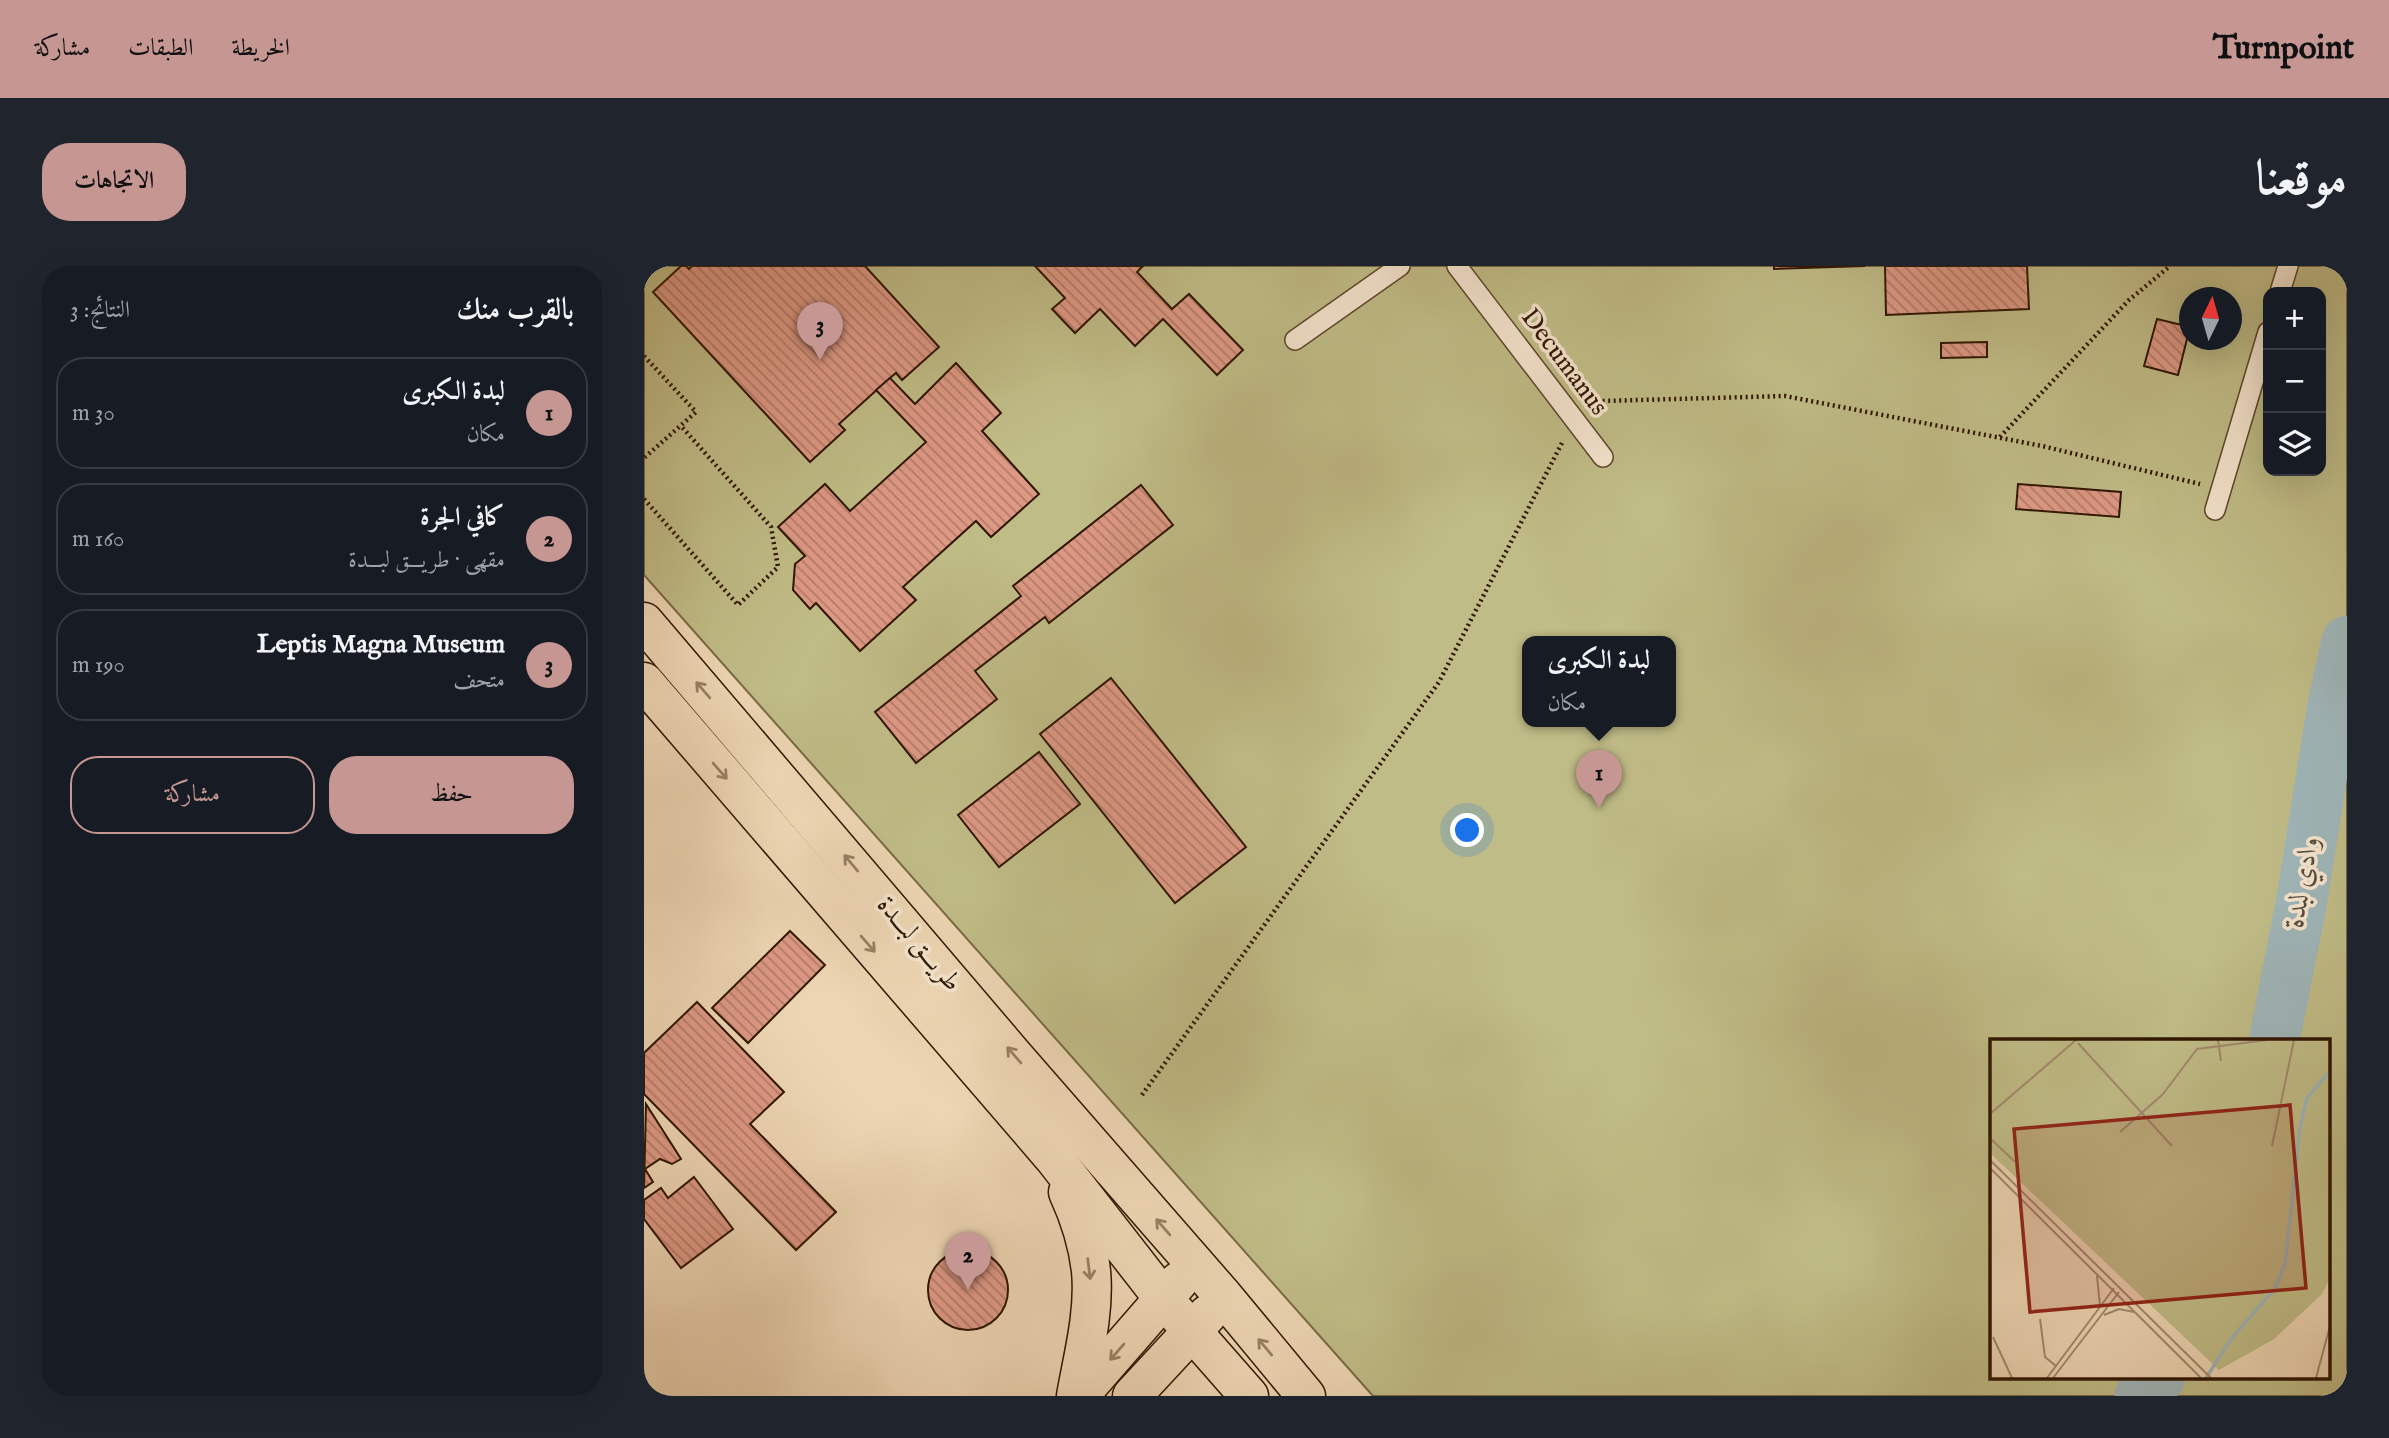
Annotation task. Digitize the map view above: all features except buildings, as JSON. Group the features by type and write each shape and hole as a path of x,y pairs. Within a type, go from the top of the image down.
{"main road":[{"name":"طريـــق لبـــدة","path":"644,622 1306,1396"},
{"name":"طريـــق لبـــدة","path":"644,682 1054,1158 1163,1298 1249,1396"},
{"path":"1054,1158 1075,1208 1091,1272 1089,1315 1078,1396"},
{"path":"1078,1396 1195,1264"},
{"path":"1132,1396 1224,1297"}],"street":[{"path":"1295,340 1399,266"},
{"name":"Decumanus","path":"1457,266 1603,457"},
{"path":"2282,287 2288,266"},
{"path":"2215,510 2263,349"}],"path":[{"path":"1999,438 2129,300 2170,266"},
{"path":"644,356 696,412 644,458"},
{"path":"1142,1095 1439,682 1574,419 1602,401 1785,396 1999,438 2221,489"},
{"path":"644,499 738,605 778,567 771,527 681,426"}],"shaded area":[{"path":"644,266 2347,266 2347,1396 1373,1396 644,575"}],"waterway":[{"name":"وادي لبدة","path":"2274,1039 2301,905 2333,705 2347,641"},
{"name":"وادي لبدة","path":"2140,1396 2159,1378"}],"place":[{"name":"Leptis Magna Museum","path":"820,360"},
{"name":"لبدة الكبرى","path":"1599,808"},
{"name":"كافي الجرة","path":"968,1290"}]}
